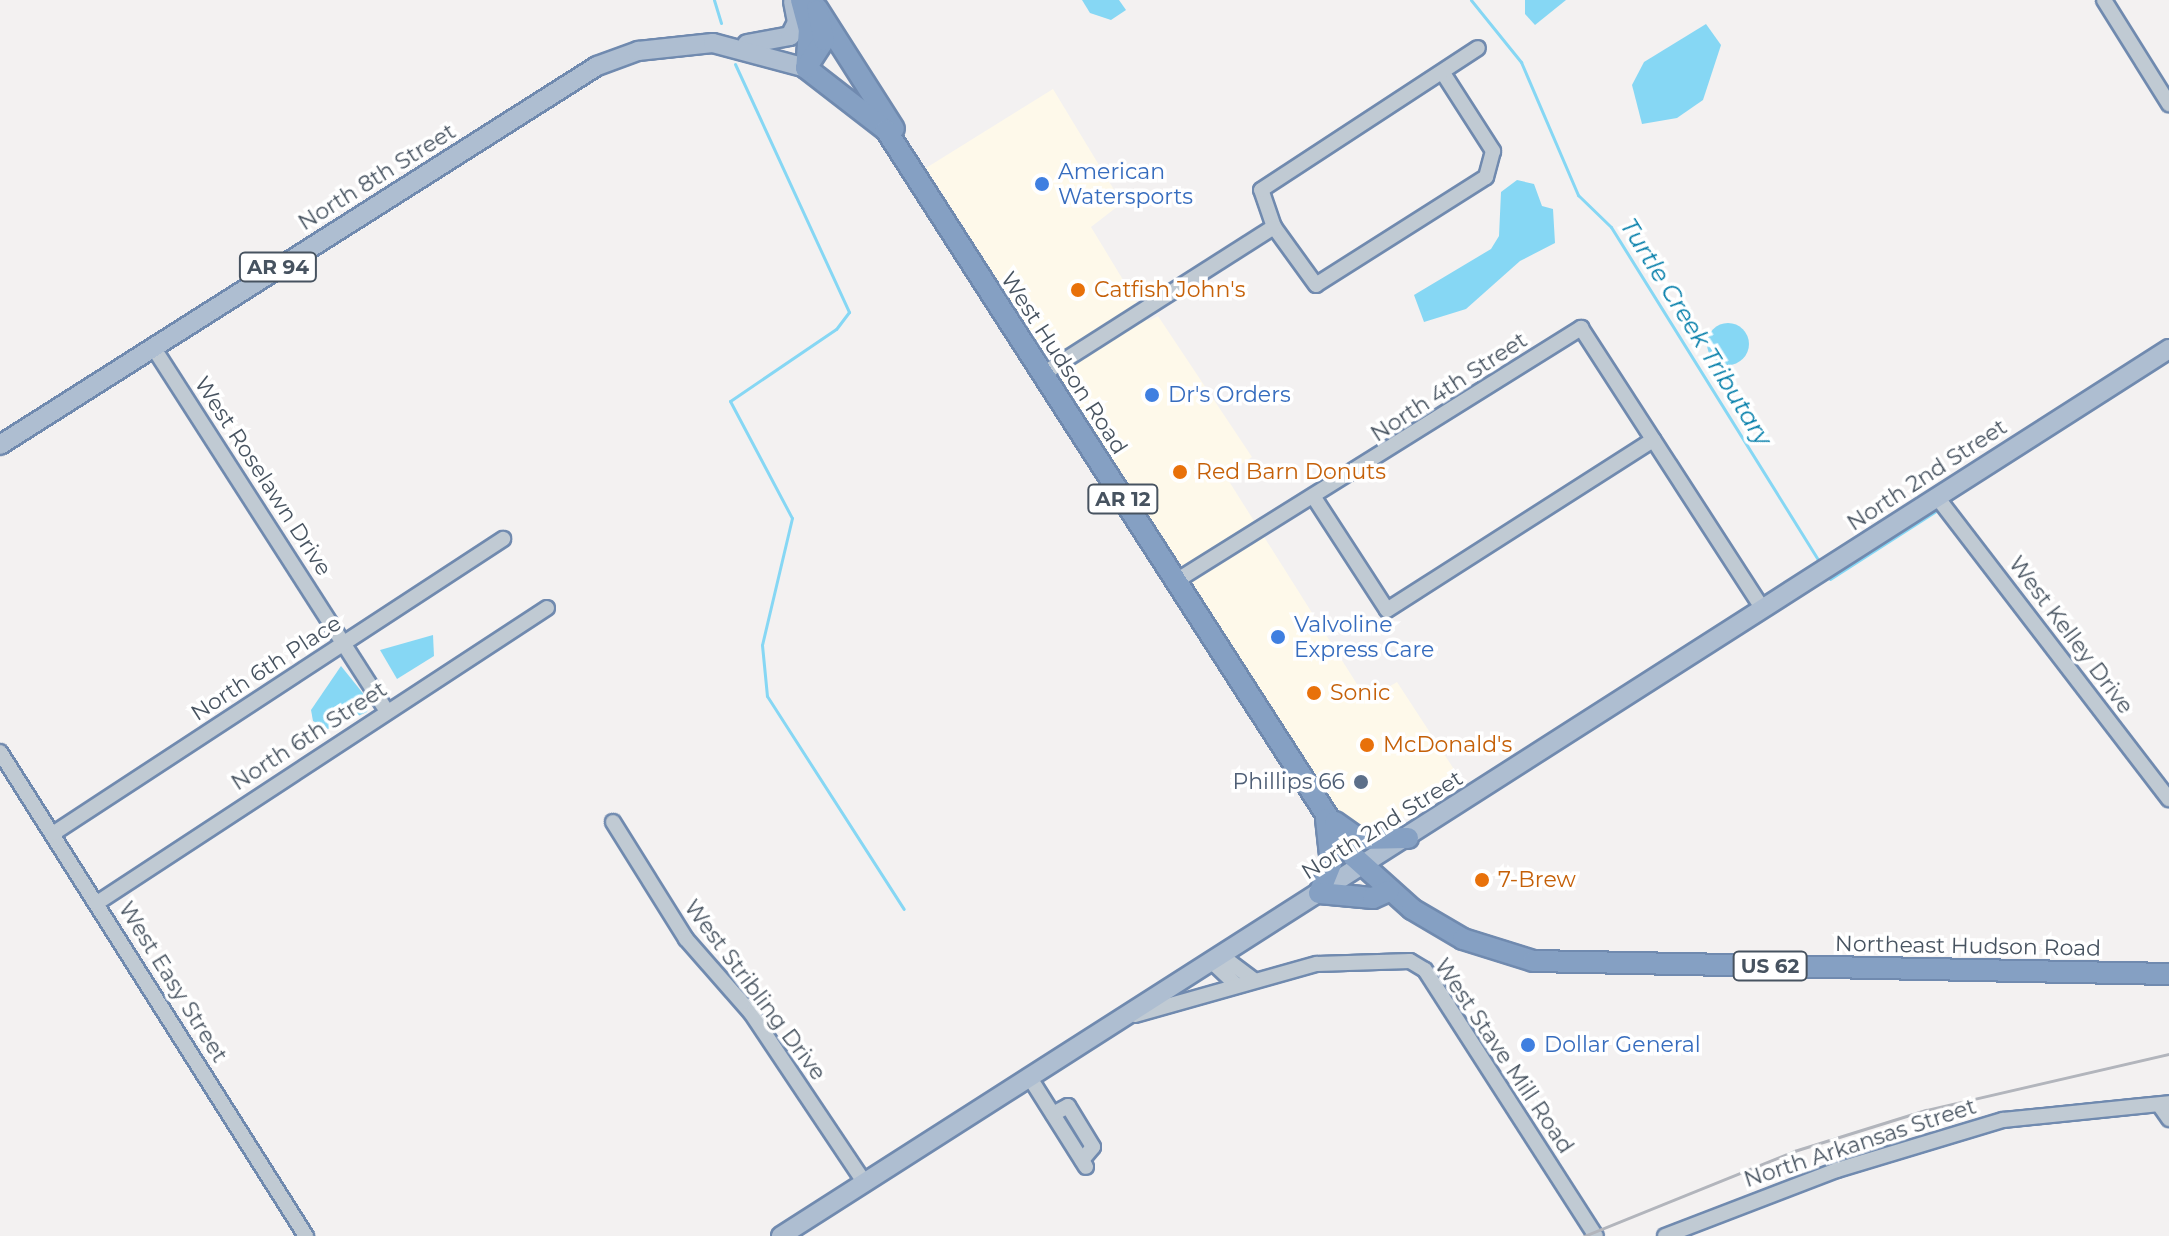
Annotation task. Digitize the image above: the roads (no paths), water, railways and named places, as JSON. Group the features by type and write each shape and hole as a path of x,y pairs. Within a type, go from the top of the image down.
{"highway":[{"path":"806,68 824,40 810,3"},
{"name":"AR 12","path":"810,3 889,114 904,155"},
{"name":"West Hudson Road","path":"806,68 869,111 904,155 1325,815 1362,867"},
{"path":"1325,815 1359,839 1408,838"},
{"name":"AR 12","path":"1319,893 1331,864 1325,815"},
{"name":"Northeast Hudson Road","path":"1362,867 1389,891 1463,939 1533,961 2169,974"},
{"path":"1319,893 1373,898 1389,891"}],"main road":[{"path":"733,45 778,43 790,36 797,22 792,0"},
{"name":"North 8th Street","path":"0,445 597,66 680,43 733,45 806,68"},
{"name":"North 2nd Street","path":"781,1236 1127,1018 2169,349"}],"street":[{"path":"2104,0 2169,104"},
{"path":"1443,73 1493,151 1492,165 1486,177 1316,285 1274,227 1261,190 1478,48"},
{"path":"1043,374 1274,227"},
{"name":"North 4th Street","path":"1176,581 1315,499 1581,328 1653,440"},
{"name":"West Roselawn Drive","path":"153,347 387,711"},
{"path":"1315,499 1387,610 1653,440 1763,609"},
{"name":"West Kelley Drive","path":"1937,497 2169,799"},
{"name":"North 6th Place","path":"54,833 503,539"},
{"name":"North 6th Street","path":"97,903 547,608"},
{"name":"West Easy Street","path":"0,752 306,1236"},
{"name":"West Stribling Drive","path":"613,822 686,939 751,1013 864,1182"},
{"path":"1217,959 1252,979"},
{"path":"1217,959 1236,984"},
{"name":"West Stave Mill Road","path":"1127,1018 1252,979 1377,959 1410,961 1425,970 1595,1234"},
{"path":"1030,1078 1084,1163"},
{"path":"2165,1104 2169,1119"},
{"name":"North Arkansas Street","path":"1665,1236 1899,1149 2003,1120 2074,1108 2165,1104"}],"water":[{"path":"1082,0 1119,0 1126,10 1111,20 1090,13"},
{"path":"1525,0 1566,0 1535,25 1525,14"},
{"path":"1706,24 1721,45 1703,100 1677,118 1642,124 1632,85 1644,62"},
{"path":"1517,180 1534,184 1542,206 1553,209 1555,243 1520,261 1466,309 1424,322 1414,295 1491,249 1499,236 1501,192"},
{"path":"1728,323 1743,329 1749,344 1743,359 1728,365 1713,359 1707,344 1713,329"},
{"path":"433,635 434,656 397,679 380,650"},
{"path":"341,666 370,702 367,712 328,729 313,721 311,710"}],"waterway":[{"name":"Turtle Creek Tributary","path":"714,0 721,23"},
{"name":"Turtle Creek Tributary","path":"1471,0 1521,62 1578,195 1611,227 1820,563"},
{"name":"Turtle Creek Tributary","path":"735,64 849,312 836,329 730,401 792,518 762,645 767,696 904,909"},
{"name":"Turtle Creek Tributary","path":"1830,579 1939,509"}],"railway":[{"path":"1584,1236 1794,1151 1926,1110 2169,1054"}],"place":[{"name":"American Watersports","path":"1042,184"},
{"name":"Catfish John's","path":"1078,290"},
{"name":"Dr's Orders","path":"1152,395"},
{"name":"Red Barn Donuts","path":"1180,472"},
{"name":"Valvoline Express Care","path":"1278,637"},
{"name":"Sonic","path":"1314,693"},
{"name":"McDonald's","path":"1367,745"},
{"name":"Phillips 66","path":"1361,782"},
{"name":"7-Brew","path":"1482,880"},
{"name":"Dollar General","path":"1528,1045"}]}
